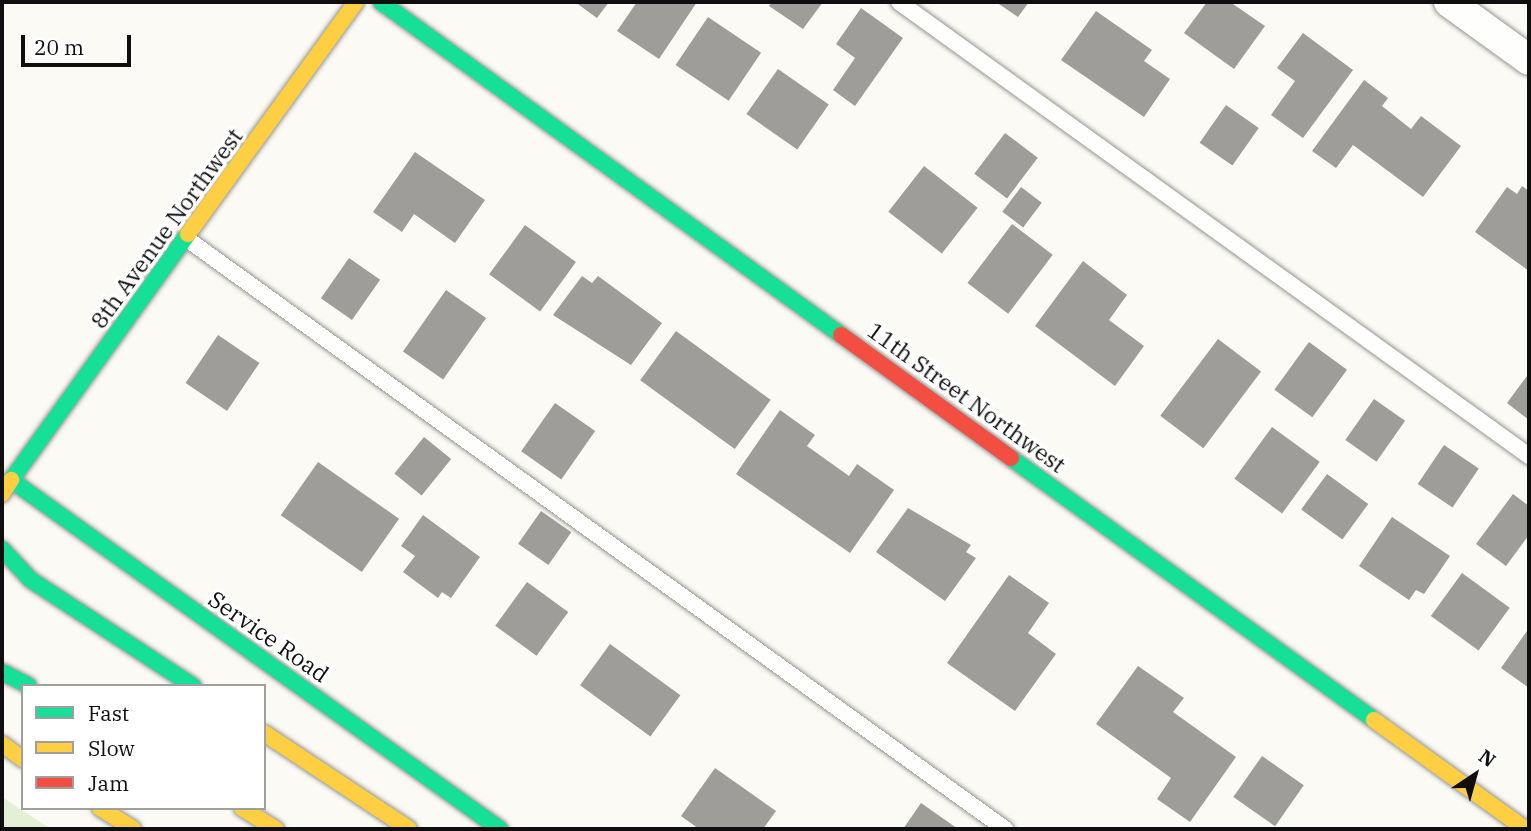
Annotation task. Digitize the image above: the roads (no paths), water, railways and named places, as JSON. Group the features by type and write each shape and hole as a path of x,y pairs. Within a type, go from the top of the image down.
{"main road":[{"name":"8th Avenue Northwest","path":"6,487 356,2"},
{"name":"11th Street Northwest","path":"381,2 1527,829"},
{"name":"Service Road","path":"6,487 500,829"},
{"path":"2,549 31,580 190,684"},
{"path":"2,672 25,684"},
{"path":"266,734 409,829"},
{"path":"2,744 21,758"},
{"path":"103,810 133,829"},
{"path":"245,810 276,829"}],"street":[{"path":"1449,2 1529,60"}],"lane":[{"path":"898,2 1529,456"},
{"path":"187,239 1005,829"}]}
